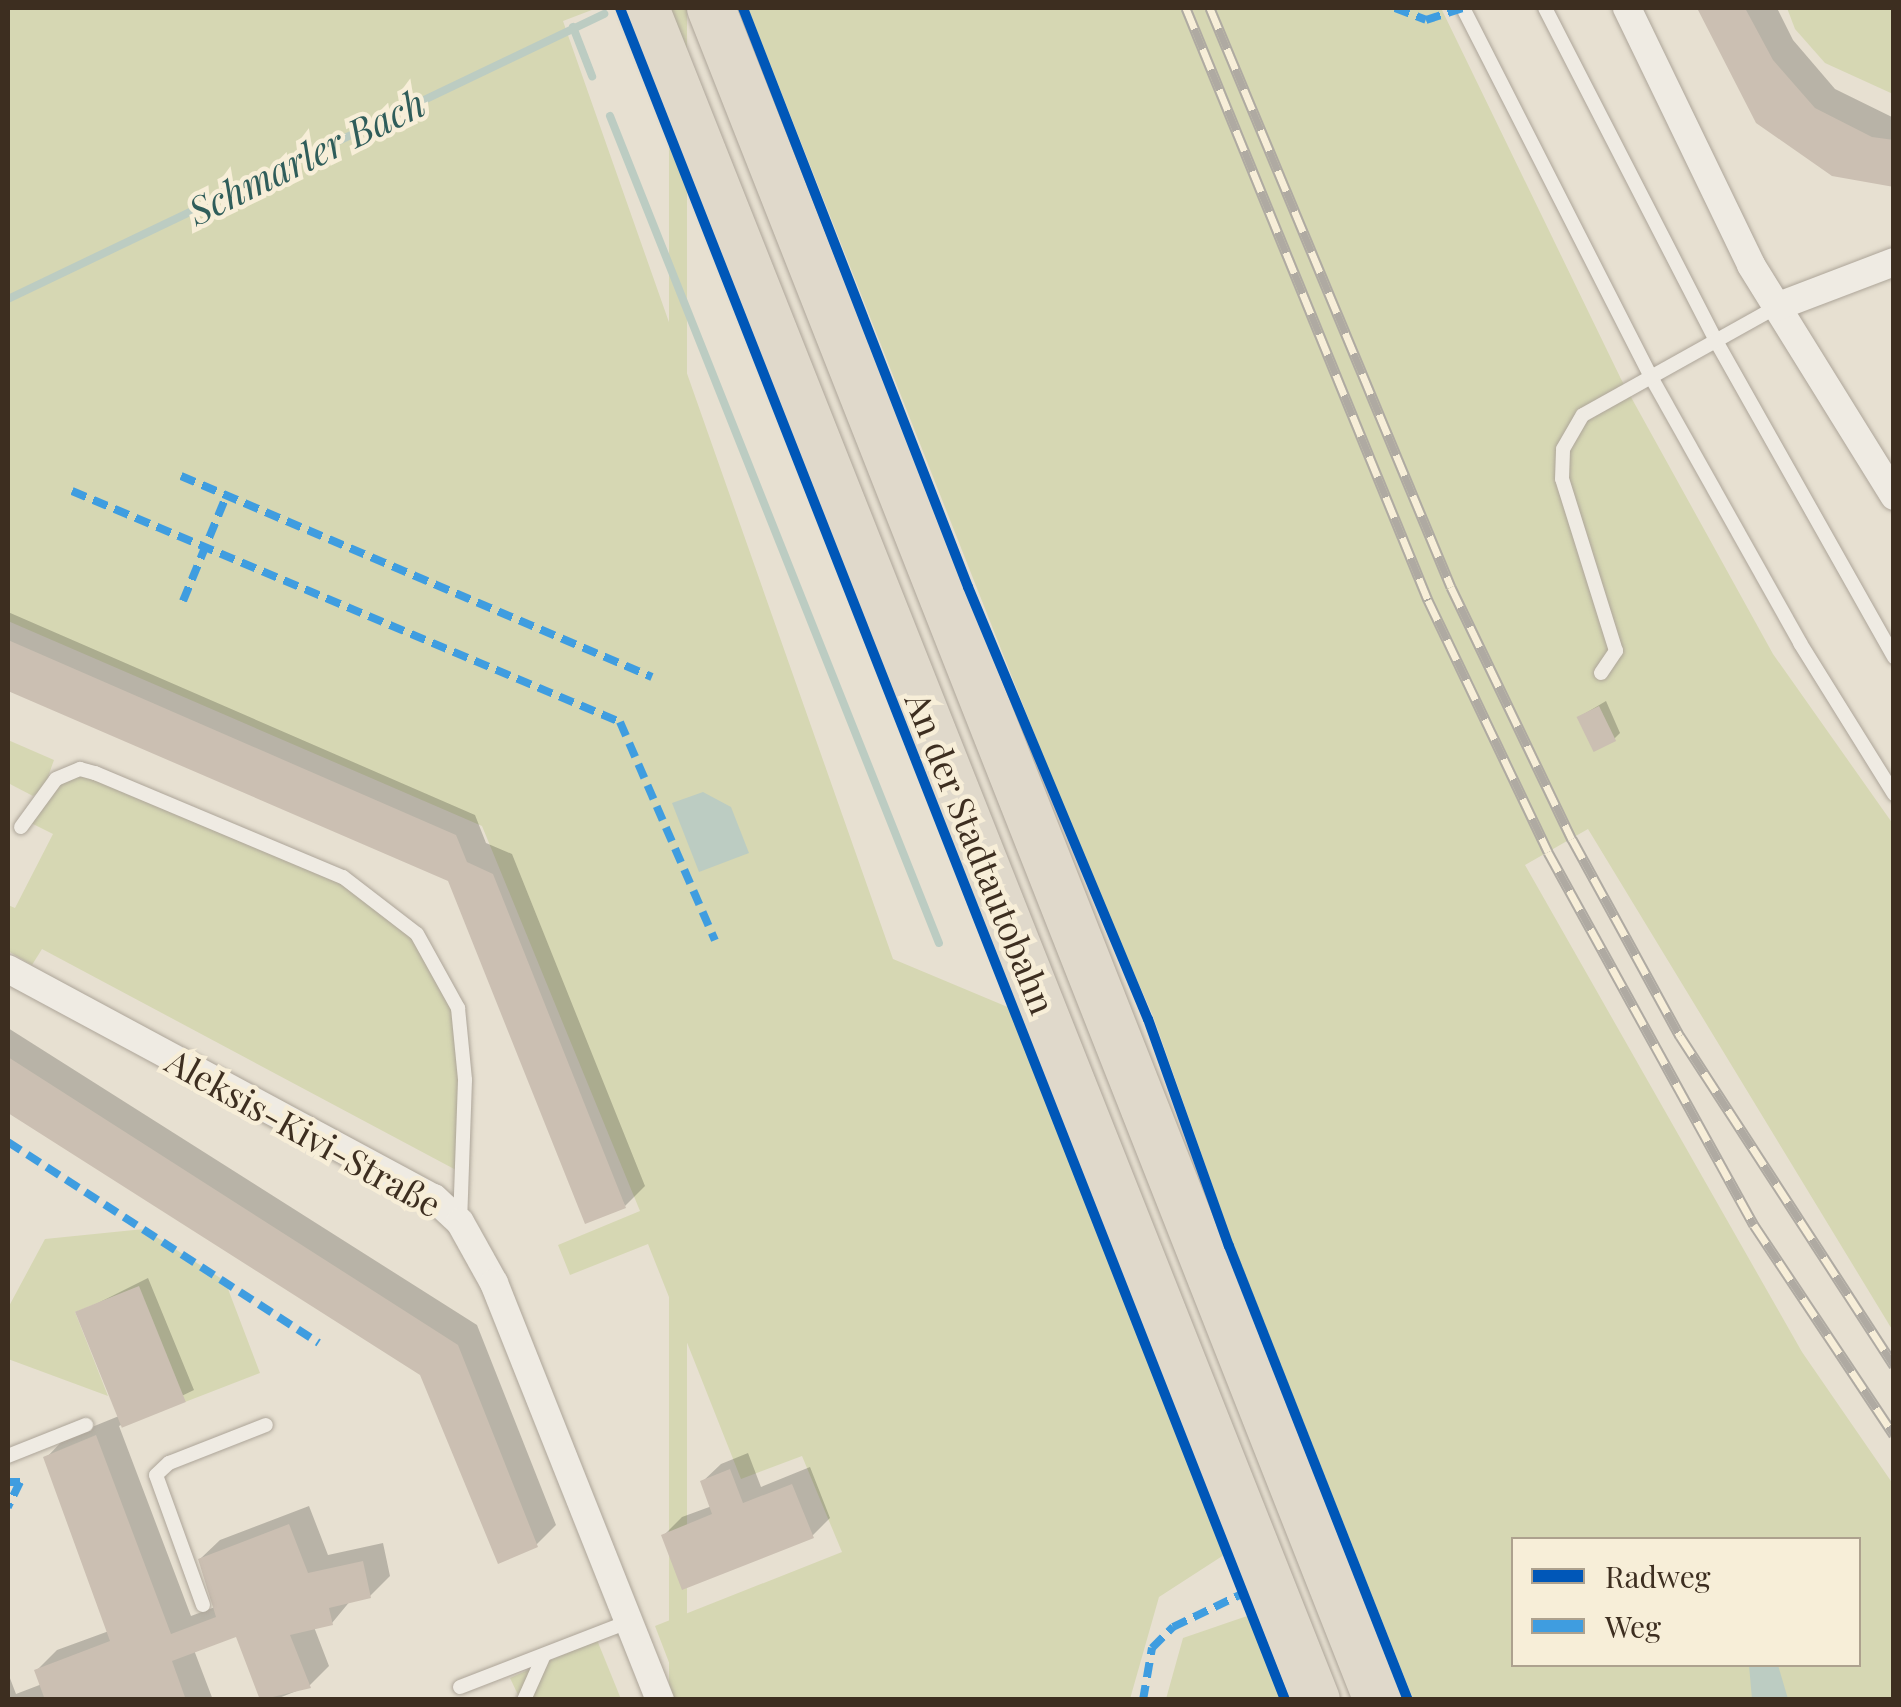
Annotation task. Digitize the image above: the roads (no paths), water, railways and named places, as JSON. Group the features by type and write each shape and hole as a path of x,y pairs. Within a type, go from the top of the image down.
{"highway":[{"name":"An der Stadtautobahn","path":"645,8 1316,1700"},
{"name":"An der Stadtautobahn","path":"711,8 1378,1700"}],"street":[{"path":"1627,8 1712,190 1776,307 1894,496"},
{"path":"1776,307 1894,262"},
{"name":"Aleksis-Kivi-Straße","path":"8,969 434,1198 460,1222 494,1283 660,1700"}],"lane":[{"path":"1464,8 1651,377 1894,794"},
{"path":"1545,8 1716,341 1894,658"},
{"path":"1601,674 1616,652 1560,464 1583,415 1776,307"},
{"path":"21,827 56,779 80,770 96,773 343,877 418,934 458,1008 465,1080 460,1222"},
{"path":"8,1456 86,1425"},
{"path":"202,1606 156,1475 170,1463 266,1425"},
{"path":"460,1688 628,1622"},
{"path":"524,1700 544,1655"}],"waterway":[{"name":"Schmarler Bach","path":"8,299 604,14"},
{"path":"573,27 592,76"},
{"path":"610,116 939,943"}],"railway":[{"path":"1186,8 1428,600 1548,852 1754,1225 1894,1435"},
{"path":"1210,8 1451,587 1572,839 1680,1036 1894,1366"}]}
